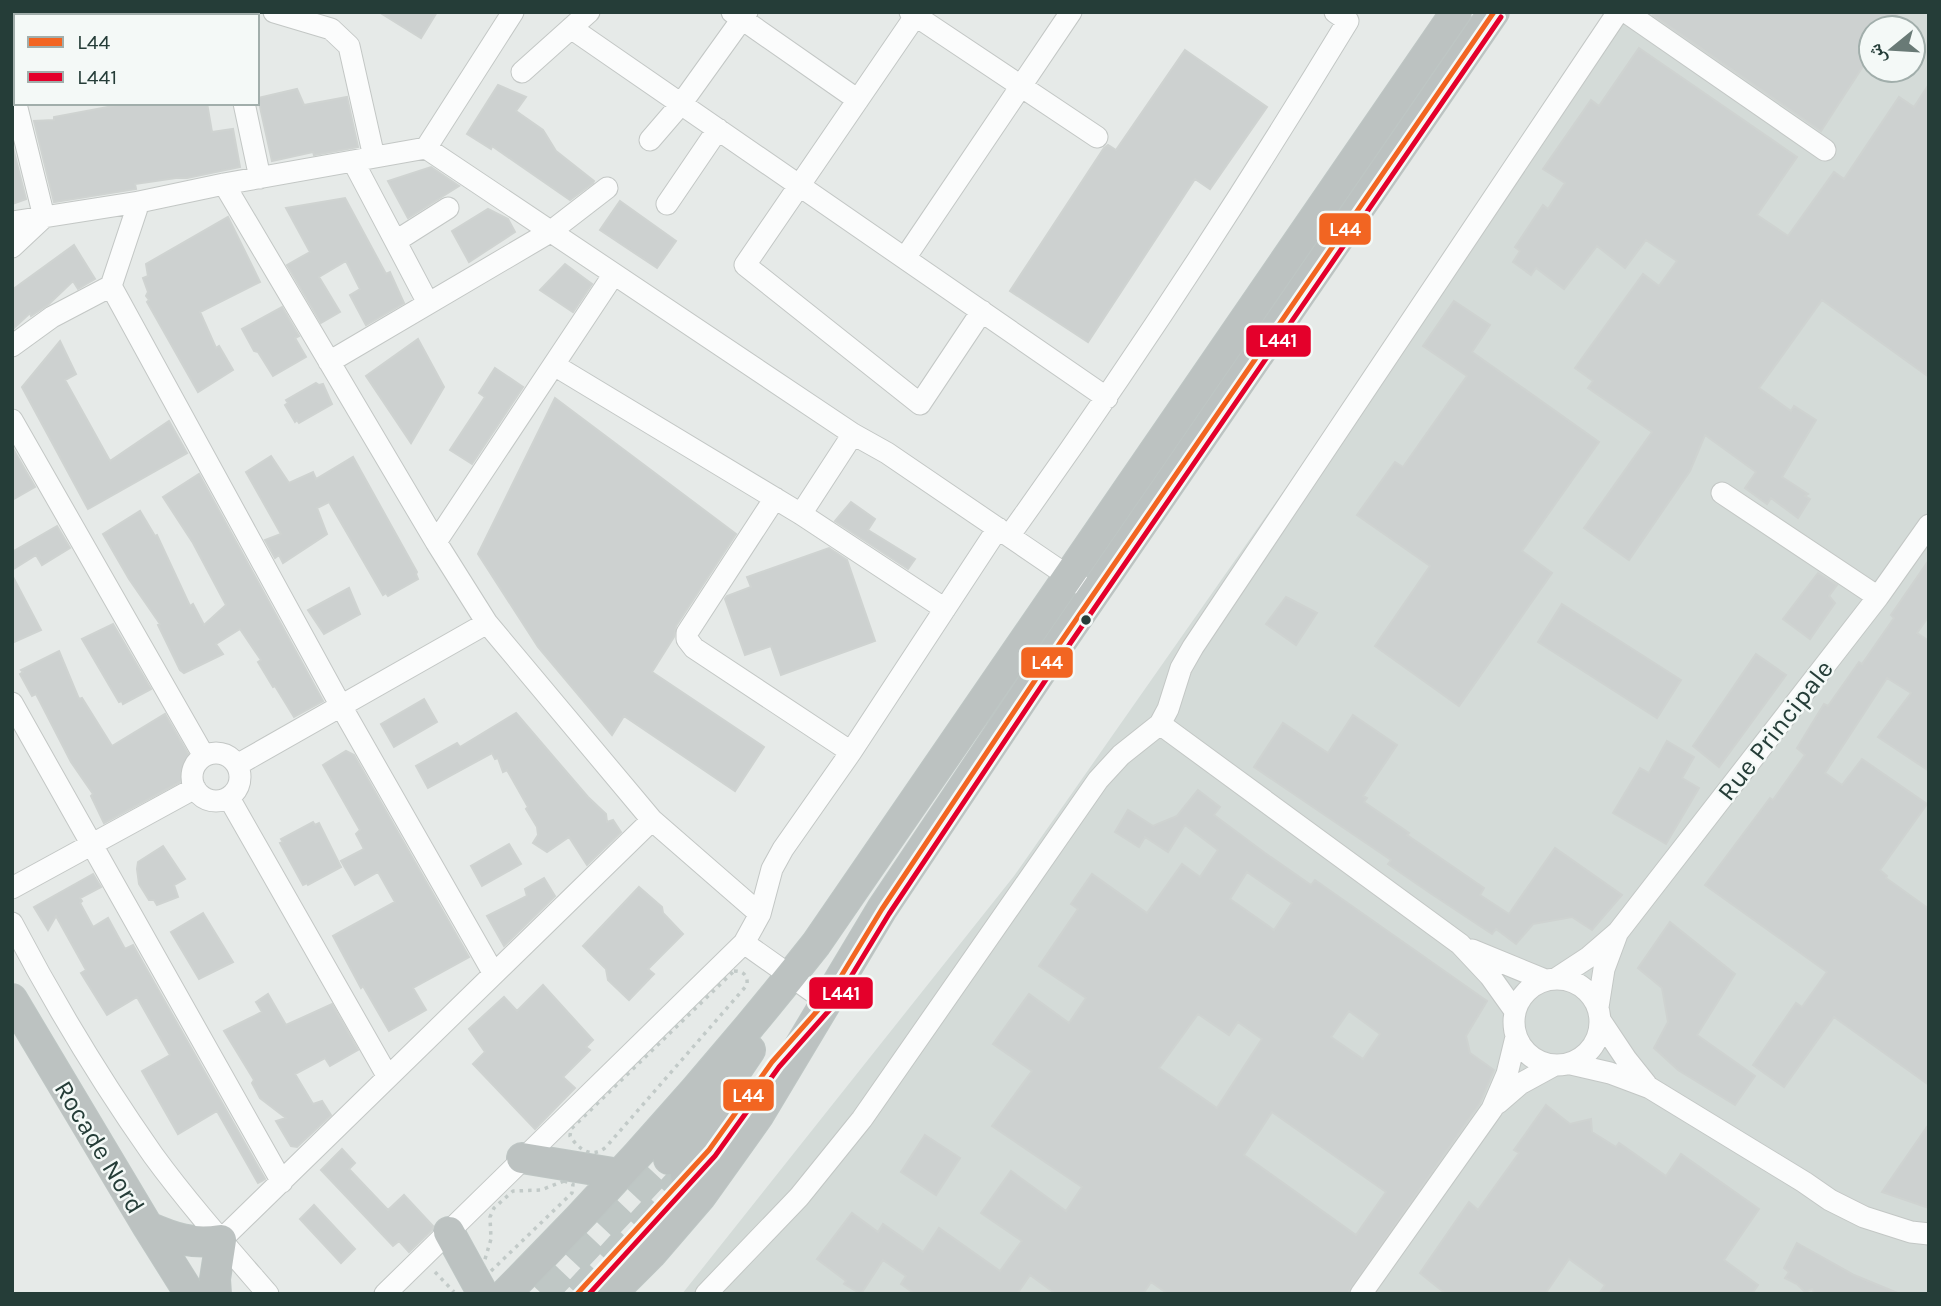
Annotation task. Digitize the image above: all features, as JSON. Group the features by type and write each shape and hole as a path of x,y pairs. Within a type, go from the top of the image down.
{"highway":[{"path":"449,1232 492,1287 619,1174 739,1040 791,976 851,894 1457,12"},
{"path":"611,1294 651,1254 701,1196 758,1116 882,909 1094,594 1494,12"},
{"path":"791,976 735,1073 700,1121 677,1167 709,1150 781,1052 826,1001"},
{"name":"Rocade Nord","path":"12,999 190,1294"},
{"name":"Rocade Nord","path":"12,1025 172,1294"},
{"path":"522,1158 619,1174"},
{"path":"148,1227 183,1241 221,1240 217,1259 216,1294"}],"street":[{"path":"274,12 297,15 331,29 349,46 363,159 396,241 428,303"},
{"path":"426,148 513,12"},
{"path":"522,72 589,12"},
{"path":"905,258 1071,12"},
{"path":"385,1294 744,943 760,914 769,880 783,849 851,752 944,609 1107,398 1230,211 1348,21 1335,12"},
{"path":"706,1294 799,1197 862,1119 1098,780 1121,755 1160,724 1168,709 1177,679 1193,647 1618,12"},
{"path":"1626,12 1825,150"},
{"path":"982,311 920,404 745,265 914,13 1097,137"},
{"path":"650,141 681,104 740,15 858,100"},
{"path":"571,28 1107,398"},
{"path":"17,105 44,217"},
{"path":"244,105 260,178"},
{"path":"667,204 718,129"},
{"path":"12,222 139,202 426,148 853,434 887,453 1094,594"},
{"path":"224,184 436,542 487,623 652,821 760,914"},
{"path":"329,362 550,232 607,188"},
{"path":"12,346 52,317 111,286 139,202"},
{"path":"396,241 447,208"},
{"path":"12,247 44,217"},
{"path":"436,542 614,274"},
{"path":"111,286 341,706 494,975"},
{"path":"554,365 801,514 944,609"},
{"path":"12,420 204,756"},
{"path":"801,514 853,434"},
{"path":"1722,493 1878,597"},
{"path":"775,498 687,633 687,639 694,648 851,752"},
{"name":"Rue Principale","path":"1551,979 1588,957 1618,932 1878,597 1929,525"},
{"path":"237,765 487,623"},
{"path":"12,703 282,1182"},
{"path":"1160,724 1460,944 1490,976 1515,1011"},
{"path":"219,753 226,755 237,765 240,779 238,787 222,801 206,799 195,788 194,767 204,756 219,753"},
{"path":"12,888 195,788"},
{"path":"229,797 388,1077"},
{"path":"221,1240 652,821"},
{"path":"12,923 118,1104 154,1156 268,1294"},
{"name":"Rue Principale","path":"1599,1014 1604,969 1618,932"},
{"path":"744,943 826,1001"},
{"path":"1460,944 1551,979 1570,981 1581,986 1591,995 1619,1050 1650,1088"},
{"path":"1551,979 1526,992 1515,1011 1513,1024 1516,1037 1521,1048 1530,1057 1541,1063 1610,1073 1650,1088 1830,1200 1864,1217 1911,1232 1929,1234"},
{"path":"1492,1109 1520,1084 1584,1057 1599,1034 1599,1014"},
{"path":"1361,1294 1492,1109 1507,1074 1516,1037"}],"path":[{"path":"730,973 743,973 747,985 602,1151 585,1152 571,1140 571,1129 730,973"},
{"path":"570,1181 574,1187 572,1194 492,1287 483,1266 491,1239 490,1217 494,1208 513,1191 541,1190 570,1181"},
{"path":"427,1272 437,1273 455,1294"}],"shaded area":[{"path":"1619,12 1929,12 1929,1294 682,1294 1014,876"}],"building":[{"path":"379,12 437,12 421,38"},
{"path":"1655,12 1899,12 1857,14 1857,76 1821,131 1653,15"},
{"path":"1639,48 1797,157 1757,215 1788,236 1834,172 1844,179 1899,97 1914,107 1929,84 1929,377 1822,300 1759,388 1791,411 1794,406 1816,420 1782,477 1808,494 1805,496 1810,499 1798,518 1771,498 1767,504 1745,488 1756,472 1705,435 1690,471 1629,560 1584,528 1652,432 1588,388 1593,381 1575,368 1643,274 1659,286 1677,261 1646,240 1625,268 1597,246 1564,289 1536,268 1531,275 1513,262 1520,251 1515,247 1543,205 1548,209 1565,183 1543,169 1591,100 1599,106"},
{"path":"1185,50 1267,107 1210,189 1195,179 1088,342 1010,291 1104,148 1108,145 1116,150"},
{"path":"498,85 526,97 516,111 543,130 556,151 594,181 593,183 570,200 492,146 491,149 467,134"},
{"path":"297,89 304,105 347,97 358,147 314,155 313,152 272,161 259,98"},
{"path":"118,105 207,105 212,132 233,129 240,167 187,178 135,184 136,189 54,202 34,121 54,120 54,117"},
{"path":"12,144 26,199 12,204"},
{"path":"431,167 459,186 408,218 388,181"},
{"path":"345,198 386,274 390,272 404,303 366,325 350,295 360,289 346,261 319,277 340,312 321,323 287,265 310,252 286,208"},
{"path":"620,201 676,241 657,268 600,230"},
{"path":"488,209 508,219 515,232 469,262 452,231"},
{"path":"228,217 260,282 200,312 216,348 219,346 233,370 198,392 147,302 148,292 143,278 148,276 146,264"},
{"path":"74,245 95,279 78,289 73,281 49,304 31,316 30,313 12,330 12,290"},
{"path":"565,264 592,284 573,312 540,290"},
{"path":"1454,301 1490,325 1472,352 1599,442 1522,551 1552,573 1459,706 1375,646 1430,566 1357,515 1395,462 1403,467 1467,376 1423,346"},
{"path":"282,307 299,336 295,338 306,357 273,376 242,329"},
{"path":"418,339 444,387 411,443 366,376"},
{"path":"60,341 76,374 65,380 110,461 169,421 187,453 88,509 22,387"},
{"path":"495,368 523,387 472,464 450,450 485,397 479,393"},
{"path":"316,383 323,384 332,404 299,423 297,420 295,422 285,405 288,403 286,400"},
{"path":"555,398 736,534 676,626 674,637 652,672 764,747 735,791 624,716 612,735 538,647 478,554"},
{"path":"12,447 35,487 12,500"},
{"path":"271,456 289,483 313,472 316,479 353,457 417,572 418,579 388,596 386,593 383,595 329,502 317,508 327,534 283,563 279,555 275,558 265,540 281,534 246,472"},
{"path":"199,474 323,701 294,717 275,686 273,687 258,662 261,660 240,629 216,644 223,654 184,673 180,670 158,625 160,624 129,579 103,534 140,511 155,536 157,535 190,606 193,604 204,625 226,605 193,543 163,497"},
{"path":"851,502 875,519 868,530 915,559 908,569 835,521"},
{"path":"57,526 70,548 42,565 36,555 12,570 12,552"},
{"path":"829,548 847,560 875,641 781,675 771,646 745,655 725,599 727,596 751,587 747,577"},
{"path":"1929,560 1929,616 1917,633 1929,641 1929,771 1878,737 1911,693 1887,678 1825,773 1842,785 1862,759 1927,804 1880,870 1886,878 1929,909 1929,1085 1834,1017 1784,1087 1753,1065 1796,1003 1802,1007 1827,972 1705,885 1805,755 1797,748 1824,704 1828,706 1859,662 1862,664 1894,618 1891,615"},
{"path":"1818,573 1837,585 1829,596 1835,603 1810,639 1783,619"},
{"path":"12,575 41,630 12,643"},
{"path":"349,588 360,614 324,634 308,610"},
{"path":"1286,597 1317,613 1296,645 1266,624"},
{"path":"1562,604 1681,680 1657,718 1538,642"},
{"path":"113,624 151,689 123,704 122,701 119,702 82,639"},
{"path":"59,651 79,699 82,698 112,746 165,714 194,764 191,776 104,823 91,796 93,794 71,762 36,694 32,696 20,674 23,672 21,670"},
{"path":"1756,654 1786,675 1719,767 1693,746"},
{"path":"424,699 437,722 394,747 381,724"},
{"path":"516,713 588,797 606,814 607,822 613,820 621,832 587,865 569,837 547,852 533,843 538,835 537,827 526,809 528,807 507,770 503,772 498,758 495,759 492,753 428,788 416,766 457,743 460,747"},
{"path":"1353,715 1397,745 1363,796 1367,798 1364,802 1484,888 1480,895 1509,914 1555,848 1622,895 1592,930 1572,917 1533,924 1516,944 1496,929 1492,934 1430,893 1388,864 1391,860 1254,767 1283,723 1328,753"},
{"path":"1667,741 1694,757 1682,778 1699,788 1666,844 1613,813 1640,768 1649,773"},
{"path":"346,751 354,755 469,957 413,988 426,1010 389,1031 363,986 361,988 333,936 395,902 378,872 355,885 341,861 364,849 356,834 360,830 323,765"},
{"path":"1198,790 1220,807 1214,815 1265,853 1311,885 1315,880 1487,1001 1466,1036 1470,1053 1494,1070 1480,1103 1347,1294 1168,1294 1151,1282 1143,1294 1056,1294 1030,1275 1017,1294 915,1294 901,1284 906,1276 883,1260 861,1294 844,1284 846,1281 817,1259 852,1213 878,1232 883,1224 923,1252 939,1228 1000,1271 1022,1241 981,1213 1011,1171 1066,1211 1082,1187 992,1126 1032,1071 993,1044 1029,994 1069,1023 1086,998 1039,966 1078,909 1071,904 1092,874 1147,913 1182,864 1200,877 1218,850 1185,825 1168,852 1145,837 1139,847 1115,832 1128,810 1153,826 1177,816","holes":["1247,872 1292,903 1274,930 1230,899","1349,1011 1380,1034 1363,1059 1331,1037","1198,1014 1229,1035 1238,1022 1262,1039 1217,1108 1159,1068","1272,1112 1386,1192 1356,1235 1244,1155"]},
{"path":"313,822 315,825 319,823 341,867 308,885 303,885 280,843 283,842 281,839"},
{"path":"509,844 521,864 482,886 471,866"},
{"path":"163,846 185,879 174,885 178,897 157,905 154,900 149,900 139,884 137,869 138,862"},
{"path":"93,874 101,887 80,898 80,903 93,927 108,918 125,949 133,945 265,1179 262,1181 258,1183 217,1111 178,1134 142,1071 170,1055 137,997 107,1015 81,973 86,970 56,916 48,930 34,907"},
{"path":"544,878 555,896 504,946 487,916 527,896 525,889"},
{"path":"639,887 662,907 663,913 683,934 648,969 654,974 629,1000 608,980 606,969 583,946"},
{"path":"203,913 233,962 199,979 171,932"},
{"path":"1670,922 1735,974 1697,1035 1755,1076 1735,1105 1678,1070 1654,1048 1668,1022 1662,988 1638,968"},
{"path":"543,985 593,1040 586,1047 590,1050 563,1077 575,1088 535,1129 473,1064 485,1052 469,1029 504,997 517,1011"},
{"path":"268,994 286,1025 332,1004 358,1050 330,1066 325,1058 295,1074 313,1104 322,1101 331,1115 297,1147 291,1146 276,1121 286,1118 260,1098 252,1083 254,1080 224,1031 262,1012 256,1002"},
{"path":"1546,1105 1570,1124 1591,1119 1592,1132 1616,1147 1619,1143 1666,1176 1681,1154 1759,1209 1724,1260 1758,1285 1752,1294 1599,1294 1605,1285 1569,1259 1545,1294 1446,1294 1420,1273 1469,1202 1478,1210 1519,1153 1514,1150"},
{"path":"1929,1124 1929,1208 1882,1192"},
{"path":"925,1135 960,1158 936,1195 901,1172"},
{"path":"342,1149 355,1163 349,1169 388,1210 404,1195 433,1226 409,1252 399,1241 393,1246 321,1170"},
{"path":"314,1205 355,1249 341,1263 300,1219"},
{"path":"1797,1243 1854,1275 1900,1294 1815,1294 1812,1289 1805,1292 1785,1278 1789,1272 1784,1268"}],"tunnel":[{"path":"542,1294 669,1159"},
{"path":"577,1294 686,1175"}],"transit line":[{"name":"L44","path":"577,1294 709,1150 772,1062 826,1001 882,909 1060,643 1494,12"},
{"name":"L441","path":"589,1294 715,1156 779,1067 833,1006 889,914 1067,648 1501,17"}]}
